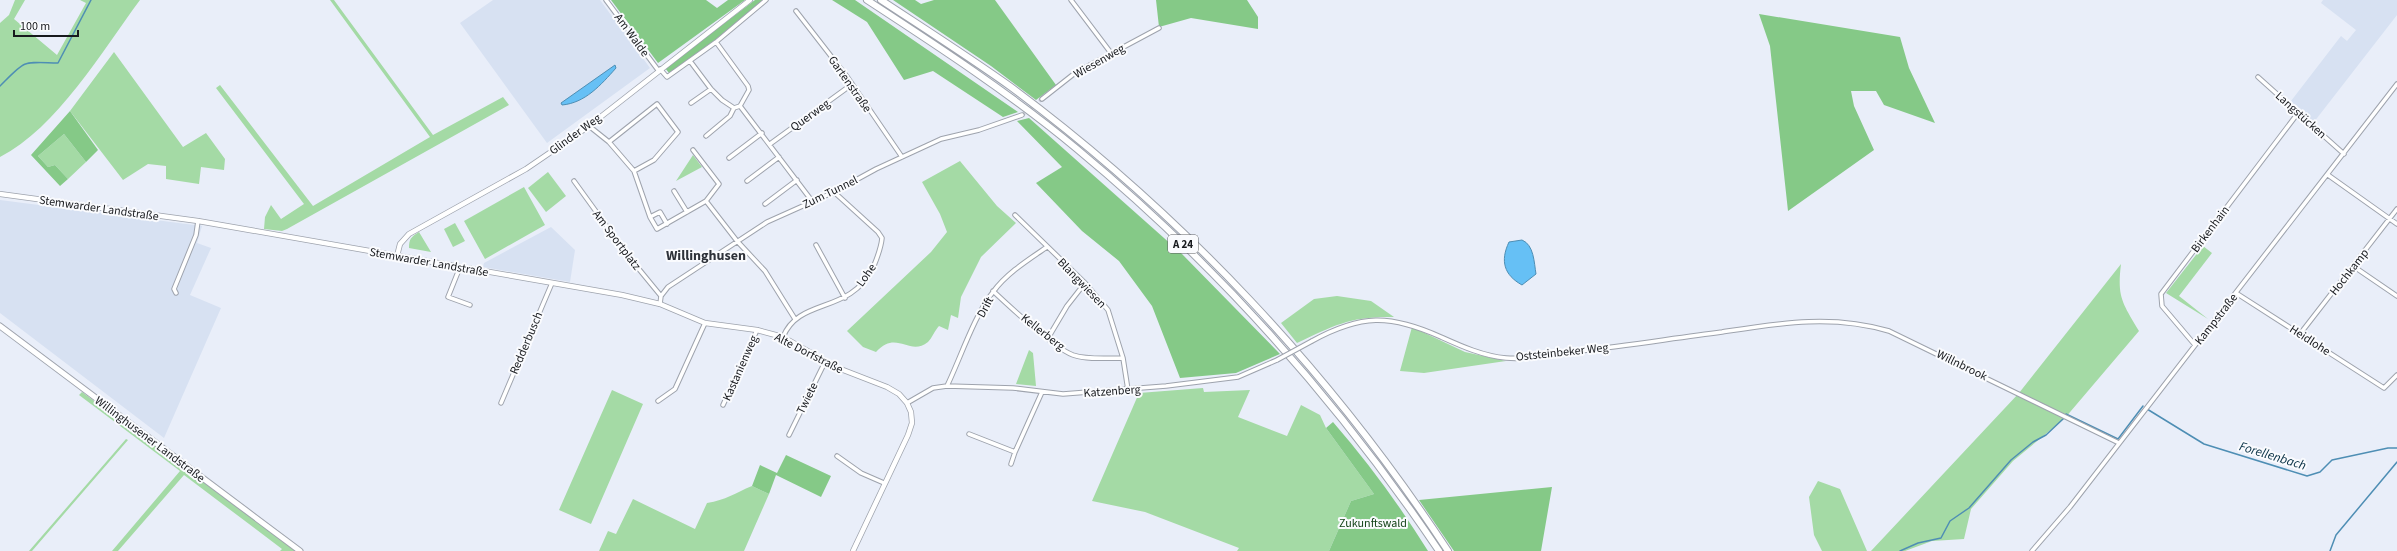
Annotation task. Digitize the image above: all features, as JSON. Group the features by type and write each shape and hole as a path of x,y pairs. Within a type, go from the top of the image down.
{"highway":[{"name":"A 24","path":"867,0 1011,97 1082,154 1179,240 1269,332 1312,381 1367,450 1439,551"},
{"name":"A 24","path":"881,0 996,77 1082,143 1134,188 1215,264 1318,376 1386,462 1448,551"}],"main road":[{"name":"Willinghusener Landstraße","path":"0,326 300,551"}],"street":[{"name":"Am Walde","path":"606,0 659,70"},
{"name":"Glinder Weg","path":"397,256 400,244 409,234 526,169 589,126 750,0"},
{"path":"659,70 667,77 716,42 766,0"},
{"path":"1071,0 1111,53"},
{"name":"Gartenstraße","path":"796,11 848,78 851,85 902,157"},
{"name":"Wiesenweg","path":"1042,99 1075,73 1159,28"},
{"path":"706,136 730,116 734,108 740,106 749,90 748,86 716,42"},
{"path":"690,61 711,89 722,100 734,108"},
{"name":"Langstücken","path":"2258,77 2344,154"},
{"name":"Kampstraße","path":"2032,551 2070,507 2397,84"},
{"name":"Querweg","path":"770,144 851,85"},
{"path":"691,102 711,89"},
{"path":"609,142 657,104 678,132 654,160 634,171"},
{"path":"740,106 762,133 812,201"},
{"name":"Birkenhain","path":"2196,344 2162,306 2161,294 2298,113"},
{"name":"Zum Tunnel","path":"661,296 668,287 767,222 834,192 941,139 979,130 1022,115"},
{"path":"589,126 609,142 634,171 640,193 657,229 706,201 720,184 693,150"},
{"path":"729,158 762,133"},
{"path":"747,182 780,157"},
{"path":"2328,175 2397,224"},
{"path":"765,204 796,180"},
{"name":"Am Sportplatz","path":"574,181 634,263 661,296"},
{"path":"674,191 687,212"},
{"name":"Lohe","path":"782,337 786,328 795,319 811,310 830,305 845,298 859,287 870,272 879,255 882,238 878,232 834,192"},
{"name":"Stemwarder Landstraße","path":"0,194 198,221 552,283 660,304"},
{"path":"706,201 737,241 765,271 795,319"},
{"name":"Hochkamp","path":"2300,334 2397,209"},
{"path":"650,216 660,212 666,224"},
{"name":"Blangwiesen","path":"1015,215 1085,283 1108,310 1123,358 1128,390"},
{"path":"176,293 174,289 196,235 198,221"},
{"path":"816,245 845,298"},
{"name":"Drift","path":"947,386 980,310 993,291 1019,266 1047,247"},
{"path":"2354,266 2397,296"},
{"path":"460,267 448,297 470,305"},
{"name":"Redderbusch","path":"501,403 552,283"},
{"path":"1048,338 1067,306 1085,283"},
{"name":"Kellerberg","path":"993,291 1048,338 1074,355 1092,358 1123,358"},
{"name":"Heidlohe","path":"2236,293 2384,388 2397,375"},
{"path":"660,304 661,296"},
{"name":"Alte Dorfstraße","path":"660,304 705,323 757,330 782,337 851,375 888,387 907,403"},
{"name":"Oststeinbeker Weg","path":"1312,341 1337,328 1367,320 1395,320 1439,336 1468,350 1506,358 1599,349 1797,321"},
{"name":"Willnbrook","path":"1797,321 1862,323 1890,331 2119,443"},
{"path":"658,400 675,389 705,323"},
{"name":"Kastanienweg","path":"723,405 757,330"},
{"name":"Katzenberg","path":"907,403 932,388 947,386 1013,388 1063,394 1128,390 1238,377 1277,360 1312,341"},
{"name":"Twiete","path":"789,435 825,362"},
{"path":"1011,464 1042,392"},
{"path":"853,551 912,423 911,412 907,403"},
{"path":"968,434 1015,452"},
{"path":"837,456 861,473 884,483"}],"shaded area":[{"path":"493,0 600,0 650,68 547,143 460,23"},
{"path":"2323,0 2397,0 2397,15 2314,122 2291,101 2341,36 2347,41 2356,30 2321,3"},
{"path":"0,200 202,226 197,243 211,248 190,295 221,308 164,438 0,313"},
{"path":"551,227 575,250 570,282 483,267 484,263"}],"green space":[{"path":"15,0 25,0 14,19 57,55 86,3 80,0 140,0 77,87 59,108 41,127 21,144 0,157 0,23 9,15"},
{"path":"330,0 334,0 433,135 503,97 509,105 287,229 282,231 264,229 265,217 271,205 281,219 304,204 216,88 220,85 313,206 430,137"},
{"path":"611,0 706,0 717,8 728,0 745,0 658,63"},
{"path":"755,0 763,0 715,40 669,73 665,68"},
{"path":"832,0 855,0 1018,112 1003,117 933,71 904,80 867,22"},
{"path":"893,0 915,0 921,4 934,0 995,0 1056,85 1036,100 991,66"},
{"path":"1156,0 1247,0 1258,17 1258,29 1191,18 1159,27"},
{"path":"1759,14 1900,37 1909,68 1935,123 1884,105 1876,91 1851,91 1854,106 1874,150 1788,211 1770,46"},
{"path":"114,52 183,147 206,133 225,159 224,170 201,167 199,184 166,179 166,166 148,164 123,180 70,111"},
{"path":"70,111 98,150 86,162 64,134 38,156 48,167 55,165 68,179 60,186 31,155"},
{"path":"1029,118 1182,254 1280,354 1236,373 1180,378 1152,306 1119,261 1082,231 1036,183 1062,167 1017,121"},
{"path":"64,134 86,162 68,179 55,165 48,167 38,156"},
{"path":"693,155 702,167 676,181"},
{"path":"960,161 997,206 1016,223 981,257 961,297 958,318 951,315 948,330 939,326 928,342 921,346 915,347 890,343 883,346 876,352 863,347 847,331 931,252 947,232 940,214 922,182"},
{"path":"548,172 566,196 546,212 528,188"},
{"path":"524,187 545,225 485,259 464,221"},
{"path":"455,223 465,241 453,247 444,229"},
{"path":"419,232 431,252 409,248 411,238"},
{"path":"2203,246 2212,253 2179,296 2208,319 2166,293"},
{"path":"2121,264 2120,292 2128,313 2139,331 2065,418 2013,461 1971,509 1964,539 1932,541 1905,551 1871,551 2019,393"},
{"path":"1337,296 1371,301 1394,317 1354,320 1322,331 1297,343 1281,323 1314,299"},
{"path":"1412,327 1465,352 1506,361 1424,373 1400,371"},
{"path":"1029,350 1033,353 1036,386 1016,384"},
{"path":"1203,388 1204,392 1250,390 1238,417 1287,436 1301,405 1320,415 1326,428 1374,494 1351,501 1329,551 1237,551 1239,548 1145,512 1092,501 1139,393"},
{"path":"612,390 643,404 591,524 559,510"},
{"path":"82,392 296,551 280,551 282,549 184,475 118,551 112,551 180,471 79,395"},
{"name":"Zukunftswald","path":"1333,422 1383,485 1428,551 1329,551 1351,501 1374,494 1326,428"},
{"path":"126,439 128,440 32,551 29,551"},
{"path":"786,455 831,476 821,497 776,475 769,494 752,486 760,465 777,473"},
{"path":"1818,481 1840,489 1867,551 1822,551 1814,535 1809,497"},
{"path":"752,486 769,494 744,551 599,551 608,531 616,534 633,499 695,529 707,503 725,498"},
{"path":"1552,487 1541,551 1454,551 1419,500"}],"water":[{"path":"615,65 616,68 592,92 578,101 562,105 561,103"},
{"path":"1522,240 1526,242 1531,250 1536,274 1522,285 1511,277 1505,267 1504,261 1509,242"}],"waterway":[{"path":"0,86 15,71 25,64 37,62 58,63 91,0"},
{"name":"Forellenbach","path":"2066,414 2118,439 2143,406"},
{"name":"Forellenbach","path":"2147,409 2204,444 2307,476 2320,472 2332,460 2388,448 2397,448"},
{"name":"Forellenbach","path":"1900,551 1918,543 1941,538 1950,521 1969,508 2011,460 2033,442 2046,435 2063,419"},
{"path":"2330,551 2336,535 2397,462"}],"tunnel":[{"path":"1022,115 1042,99"}],"district":[{"name":"Willinghusen","path":"706,255"}]}
